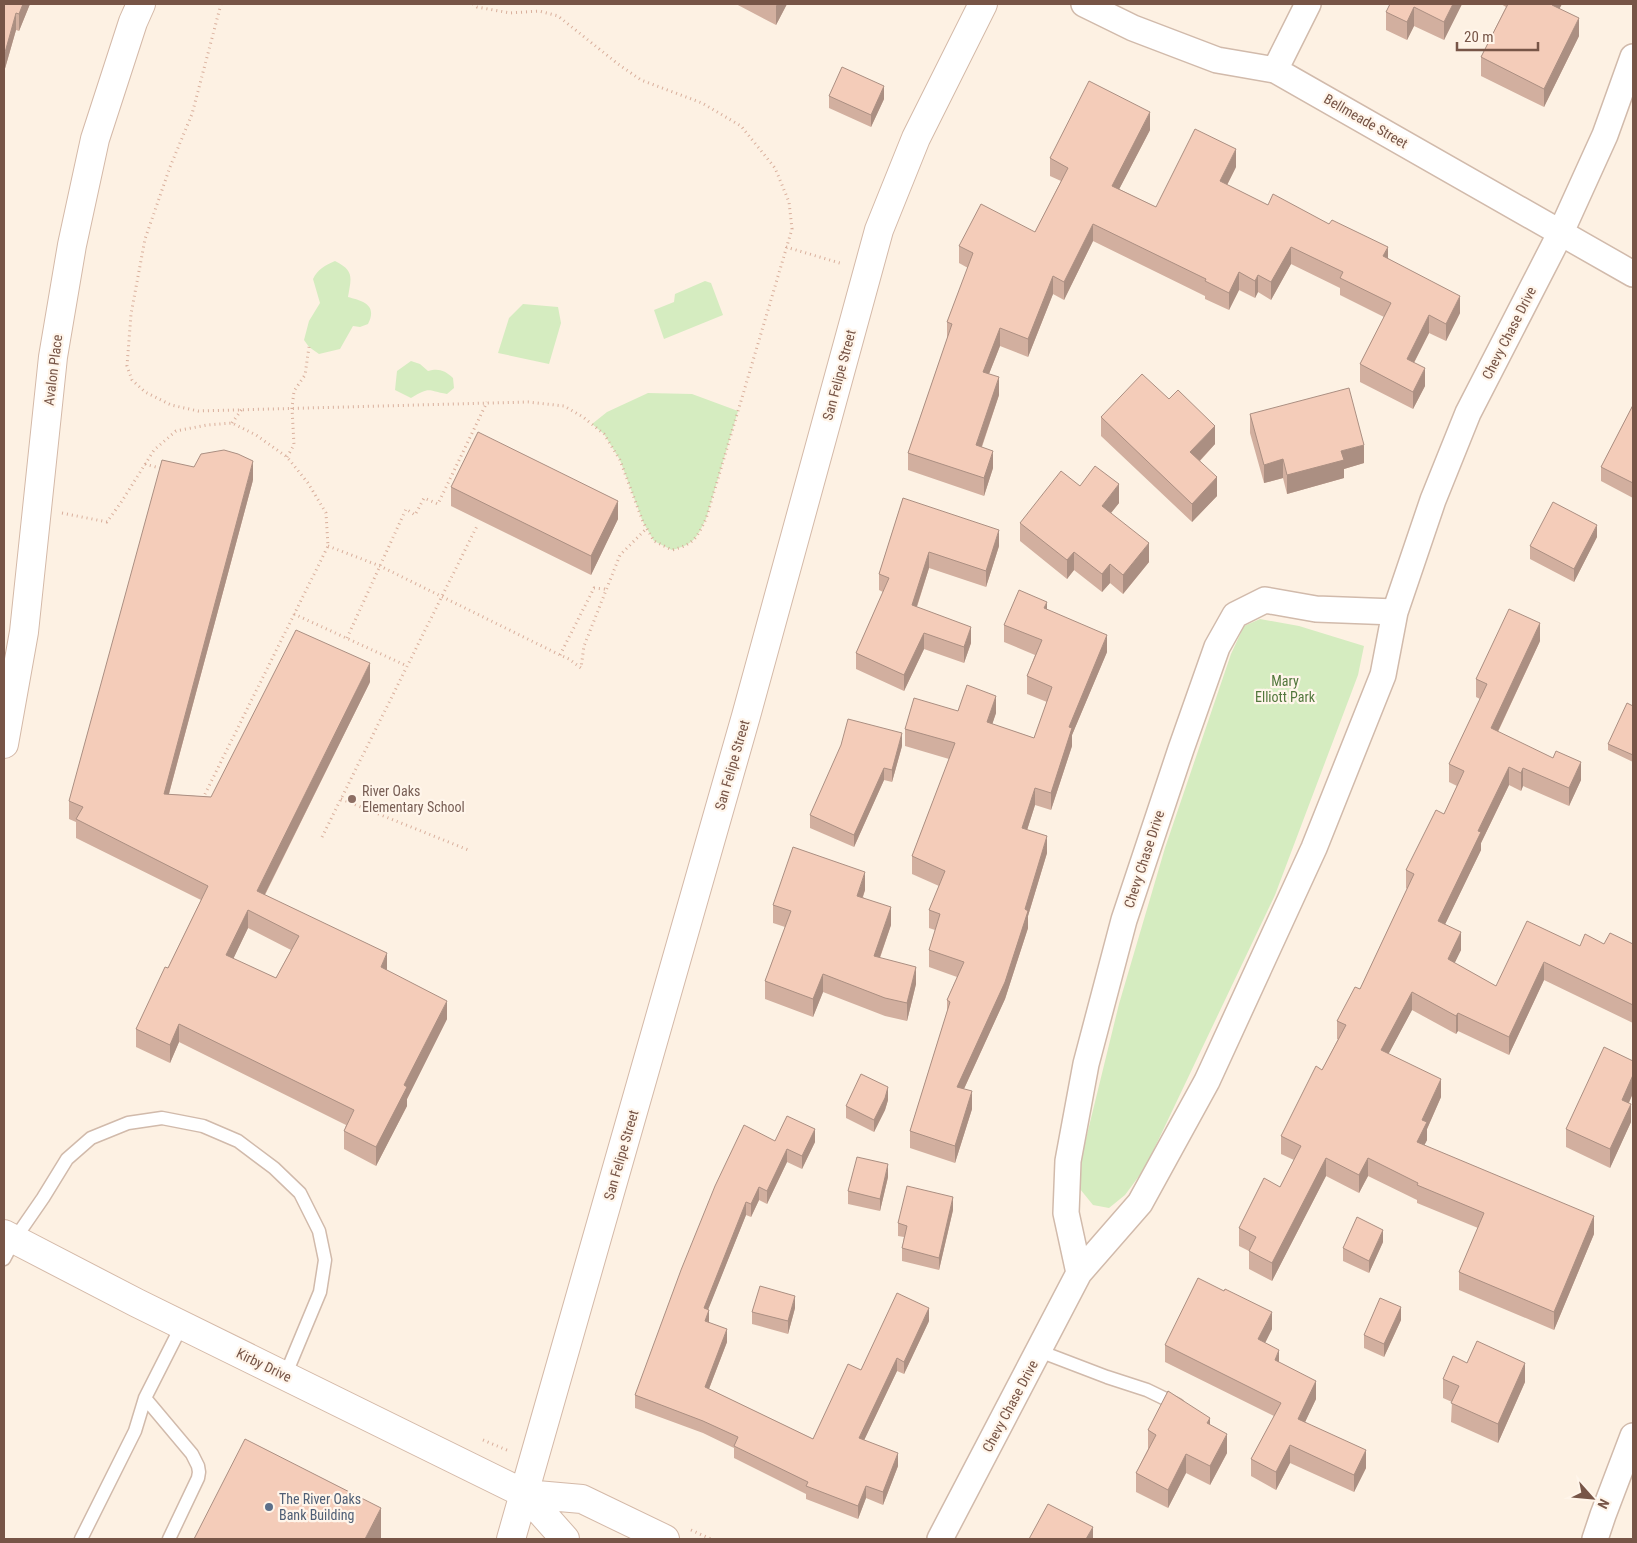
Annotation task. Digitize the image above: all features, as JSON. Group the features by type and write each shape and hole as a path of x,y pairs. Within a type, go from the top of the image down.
{"main road":[{"name":"Avalon Place","path":"4,744 24,632 53,357 72,245 94,139 133,22 141,4"},
{"name":"San Felipe Street","path":"512,1539 746,716 879,230 916,138 983,4"},
{"name":"Kirby Drive","path":"7,1244 182,1325 525,1494 582,1499 675,1533"},
{"name":"Kirby Drive","path":"525,1494 565,1539"}],"street":[{"name":"Bellmeade Street","path":"1084,4 1133,28 1217,60 1275,70 1633,274"},
{"path":"1275,70 1308,4"},
{"name":"Chevy Chase Drive","path":"940,1539 1079,1273 1140,1203 1207,1081 1314,848 1383,675 1395,612 1433,500 1468,413 1561,232 1605,136 1633,58"},
{"name":"Chevy Chase Drive","path":"1079,1273 1066,1213 1068,1161 1086,1064 1124,920 1217,647 1235,615 1265,600 1316,608 1395,612"},
{"path":"1595,1539 1633,1436"}],"lane":[{"path":"7,1244 43,1198 67,1159 91,1138 128,1123 162,1118 203,1126 238,1141 274,1168 300,1193 319,1231 325,1260 320,1292 285,1376"},
{"path":"81,1539 135,1431 145,1398 182,1325"},
{"path":"1039,1350 1107,1377 1147,1390 1188,1411"},
{"path":"145,1398 192,1454 200,1472 168,1539"}],"path":[{"path":"221,4 192,114 170,167 144,239 131,314 127,366 132,380 146,392 171,405 198,410 487,402 528,402 564,406 583,417 604,434 620,460 654,541 672,550 687,546 698,534 706,519 792,229 789,202 775,168 740,126 702,103 641,80 558,16 539,12 510,13 477,7 473,4"},
{"path":"786,247 868,271"},
{"path":"287,457 294,445 292,408 294,391 305,375 309,347"},
{"path":"347,638 406,509 415,515 424,498 438,504 487,402"},
{"path":"232,423 242,409"},
{"path":"95,519 106,522 122,501 154,450 176,432 207,425 232,423 256,435 287,457 308,483 326,513 328,546 200,805"},
{"path":"145,464 171,471"},
{"path":"322,837 477,526"},
{"path":"328,546 380,566 569,659 581,668 584,646 620,555 647,528"},
{"path":"560,655 594,588 605,589"},
{"path":"294,614 407,666"},
{"path":"341,799 471,850"},
{"path":"475,1437 534,1461"},
{"path":"675,1533 711,1539"}],"green space":[{"path":"335,261 349,272 350,285 348,297 367,304 370,308 371,317 368,324 360,327 353,326 340,349 319,354 309,347 304,340 309,321 320,303 313,279 322,268"},
{"path":"705,281 711,283 723,315 664,339 654,310 674,302 675,294"},
{"path":"523,304 558,307 561,323 549,364 498,353 509,318"},
{"path":"411,361 420,364 428,371 441,370 447,373 453,378 454,388 447,394 426,391 411,398 395,390 397,371"},
{"path":"648,393 692,394 738,411 706,519 694,540 672,550 654,541 643,522 620,460 604,434 592,424 607,412"},
{"name":"Mary Elliott Park","path":"1260,619 1299,626 1364,646 1358,675 1275,895 1145,1168 1125,1195 1109,1208 1093,1205 1080,1189 1082,1155 1119,1004 1165,848 1231,654 1244,626"}],"building":[{"path":"4,4 23,4 19,14 16,13 4,56"},
{"path":"1390,4 1453,4 1444,22 1414,7 1407,22 1386,12"},
{"path":"1508,4 1553,4 1579,18 1544,89 1481,57"},
{"path":"842,67 884,86 871,115 829,96"},
{"path":"1089,81 1150,112 1112,186 1156,207 1195,129 1236,149 1220,181 1268,205 1273,194 1329,224 1332,220 1388,247 1383,256 1460,296 1446,324 1429,315 1407,359 1425,368 1413,392 1360,364 1391,303 1340,278 1343,272 1291,247 1271,282 1258,275 1255,281 1239,272 1229,293 1205,281 1206,279 1093,224 1064,282 1053,276 1028,339 1000,328 983,372 999,377 976,445 993,451 984,478 908,453 952,324 947,322 973,253 959,246 981,204 1035,232 1068,168 1050,158"},
{"path":"1142,374 1169,399 1178,390 1215,426 1190,452 1217,477 1192,504 1101,417"},
{"path":"1349,388 1364,445 1341,451 1344,460 1287,475 1283,459 1264,465 1250,414"},
{"path":"1633,405 1633,483 1601,467"},
{"path":"478,432 618,501 591,556 451,487"},
{"path":"224,450 253,461 164,794 211,797 296,630 370,663 257,891 387,953 381,967 447,1001 404,1085 407,1087 376,1147 344,1131 354,1110 179,1024 170,1045 136,1029 165,967 168,968 208,886 76,819 83,807 69,801 162,460 194,467 201,454","holes":["248,910 299,936 276,978 226,955"]},
{"path":"1095,466 1119,484 1102,506 1149,543 1123,575 1110,564 1102,574 1074,552 1067,560 1020,523 1061,471 1080,486"},
{"path":"903,498 999,530 986,571 929,552 912,605 971,627 964,647 924,633 904,675 856,653 889,578 879,574"},
{"path":"1553,502 1597,525 1574,569 1530,546"},
{"path":"1019,590 1047,602 1044,608 1107,635 1069,727 1072,728 1051,793 1035,788 1022,828 1047,836 1025,909 1028,911 1005,982 957,1087 972,1091 955,1146 910,1131 950,1002 947,1000 964,962 929,950 940,914 929,910 945,871 912,856 955,743 905,729 914,698 958,711 967,685 996,696 987,722 1034,738 1052,687 1027,676 1042,640 1004,625"},
{"path":"1509,609 1540,623 1491,728 1553,758 1556,751 1581,762 1569,788 1523,768 1521,773 1509,767 1478,831 1481,832 1438,921 1461,932 1448,959 1496,986 1527,921 1580,946 1585,934 1604,944 1610,933 1633,944 1633,1005 1544,962 1509,1037 1458,1013 1456,1016 1412,992 1381,1050 1441,1079 1422,1120 1427,1122 1417,1142 1594,1216 1554,1312 1459,1272 1484,1213 1417,1185 1418,1183 1368,1158 1359,1175 1326,1158 1272,1263 1249,1251 1256,1237 1239,1228 1264,1178 1280,1187 1301,1146 1281,1136 1316,1066 1322,1070 1346,1025 1337,1021 1355,987 1360,989 1414,874 1406,870 1436,810 1444,814 1464,771 1449,764 1487,684 1476,679"},
{"path":"1627,703 1633,706 1633,755 1608,744"},
{"path":"848,719 902,733 892,770 884,768 854,835 810,815 841,745"},
{"path":"793,847 865,872 857,896 891,907 874,956 916,967 907,1003 885,998 823,974 813,999 765,981 791,911 773,905"},
{"path":"1604,1047 1633,1061 1633,1075 1622,1100 1631,1104 1610,1149 1566,1129"},
{"path":"861,1074 888,1087 885,1098 874,1120 846,1106"},
{"path":"787,1116 815,1129 802,1156 787,1149 767,1191 759,1187 751,1204 746,1202 704,1308 709,1310 705,1321 727,1329 705,1387 813,1439 848,1364 861,1370 897,1293 929,1308 904,1362 897,1358 859,1438 898,1453 883,1492 866,1486 858,1506 806,1486 808,1482 734,1446 738,1437 703,1421 635,1395 681,1270 715,1186 744,1125 775,1141"},
{"path":"857,1157 888,1164 880,1199 848,1191"},
{"path":"907,1186 953,1197 939,1258 902,1248 907,1226 898,1223"},
{"path":"1357,1217 1383,1230 1369,1261 1343,1248"},
{"path":"1198,1278 1272,1312 1258,1339 1279,1350 1275,1360 1316,1381 1298,1419 1366,1450 1354,1475 1290,1445 1276,1472 1251,1459 1281,1403 1165,1345"},
{"path":"760,1286 795,1296 788,1321 752,1312"},
{"path":"1380,1298 1401,1307 1384,1344 1364,1335"},
{"path":"1477,1341 1525,1363 1498,1424 1451,1403 1459,1386 1443,1379 1453,1356 1467,1363"},
{"path":"1168,1391 1210,1418 1207,1423 1227,1434 1210,1466 1186,1454 1168,1490 1136,1473 1156,1435 1148,1430"},
{"path":"245,1439 381,1508 365,1539 194,1539"},
{"path":"1048,1504 1093,1527 1086,1539 1029,1539"}],"place":[{"name":"River Oaks Elementary School","path":"352,799"},
{"name":"The River Oaks Bank Building","path":"269,1507"}]}
